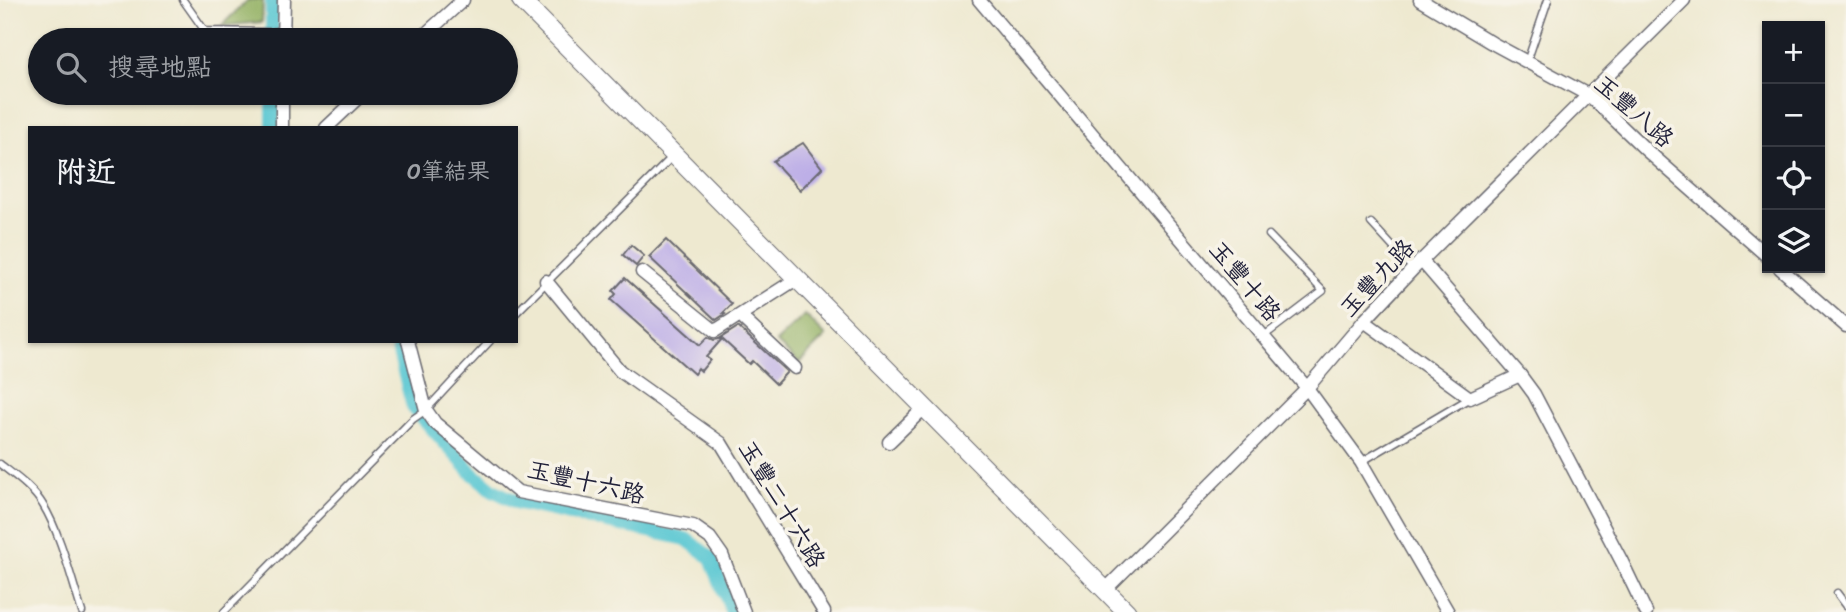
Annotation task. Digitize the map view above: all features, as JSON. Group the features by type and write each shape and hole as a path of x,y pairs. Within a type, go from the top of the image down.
{"main road":[{"path":"521,0 1127,612"}],"street":[{"path":"280,28 284,0"},
{"path":"432,28 463,0"},
{"name":"玉豐十路","path":"979,0 1307,388 1362,462 1448,612"},
{"name":"玉豐八路","path":"1420,0 1590,96 1645,149 1762,252"},
{"name":"玉豐九路","path":"1105,590 1307,388 1363,321 1417,265 1684,0"},
{"path":"282,105 282,126"},
{"path":"328,126 350,105"},
{"path":"1417,265 1520,375 1534,394 1646,612"},
{"path":"642,272 715,331 798,278"},
{"path":"1786,273 1846,326"},
{"name":"玉豐二十六路","path":"546,281 620,371 720,443 824,612"},
{"path":"740,316 794,368"},
{"path":"1363,321 1470,398 1520,375"},
{"name":"玉豐十六路","path":"408,343 424,411 454,440 518,492 693,526 710,538 722,555 744,612"},
{"path":"889,442 925,407"}],"lane":[{"path":"183,0 203,28"},
{"path":"1527,62 1548,0"},
{"path":"518,311 676,155"},
{"path":"1371,223 1417,265"},
{"path":"1264,336 1323,291 1269,235"},
{"path":"224,612 488,343"},
{"path":"1362,462 1470,398"},
{"path":"0,464 30,488 43,505 82,612"},
{"path":"1837,593 1846,605"}],"green space":[{"path":"248,0 263,0 262,22 221,26"},
{"path":"805,315 826,336 799,363 776,342"}],"building":[{"path":"803,143 822,168 800,190 773,161"},
{"path":"666,240 732,304 723,313 725,314 716,320 649,257"},
{"path":"631,245 644,256 636,266 623,255"},
{"path":"625,278 700,345 708,337 719,339 738,327 787,372 776,384 752,361 749,364 722,339 706,357 710,360 701,371 698,368 694,374 611,300 616,294 613,291"}],"waterway":[{"path":"272,0 272,28"},
{"path":"273,105 273,126"},
{"path":"397,343 413,407 471,472 493,490 519,503 686,539 711,558 732,612"}]}
